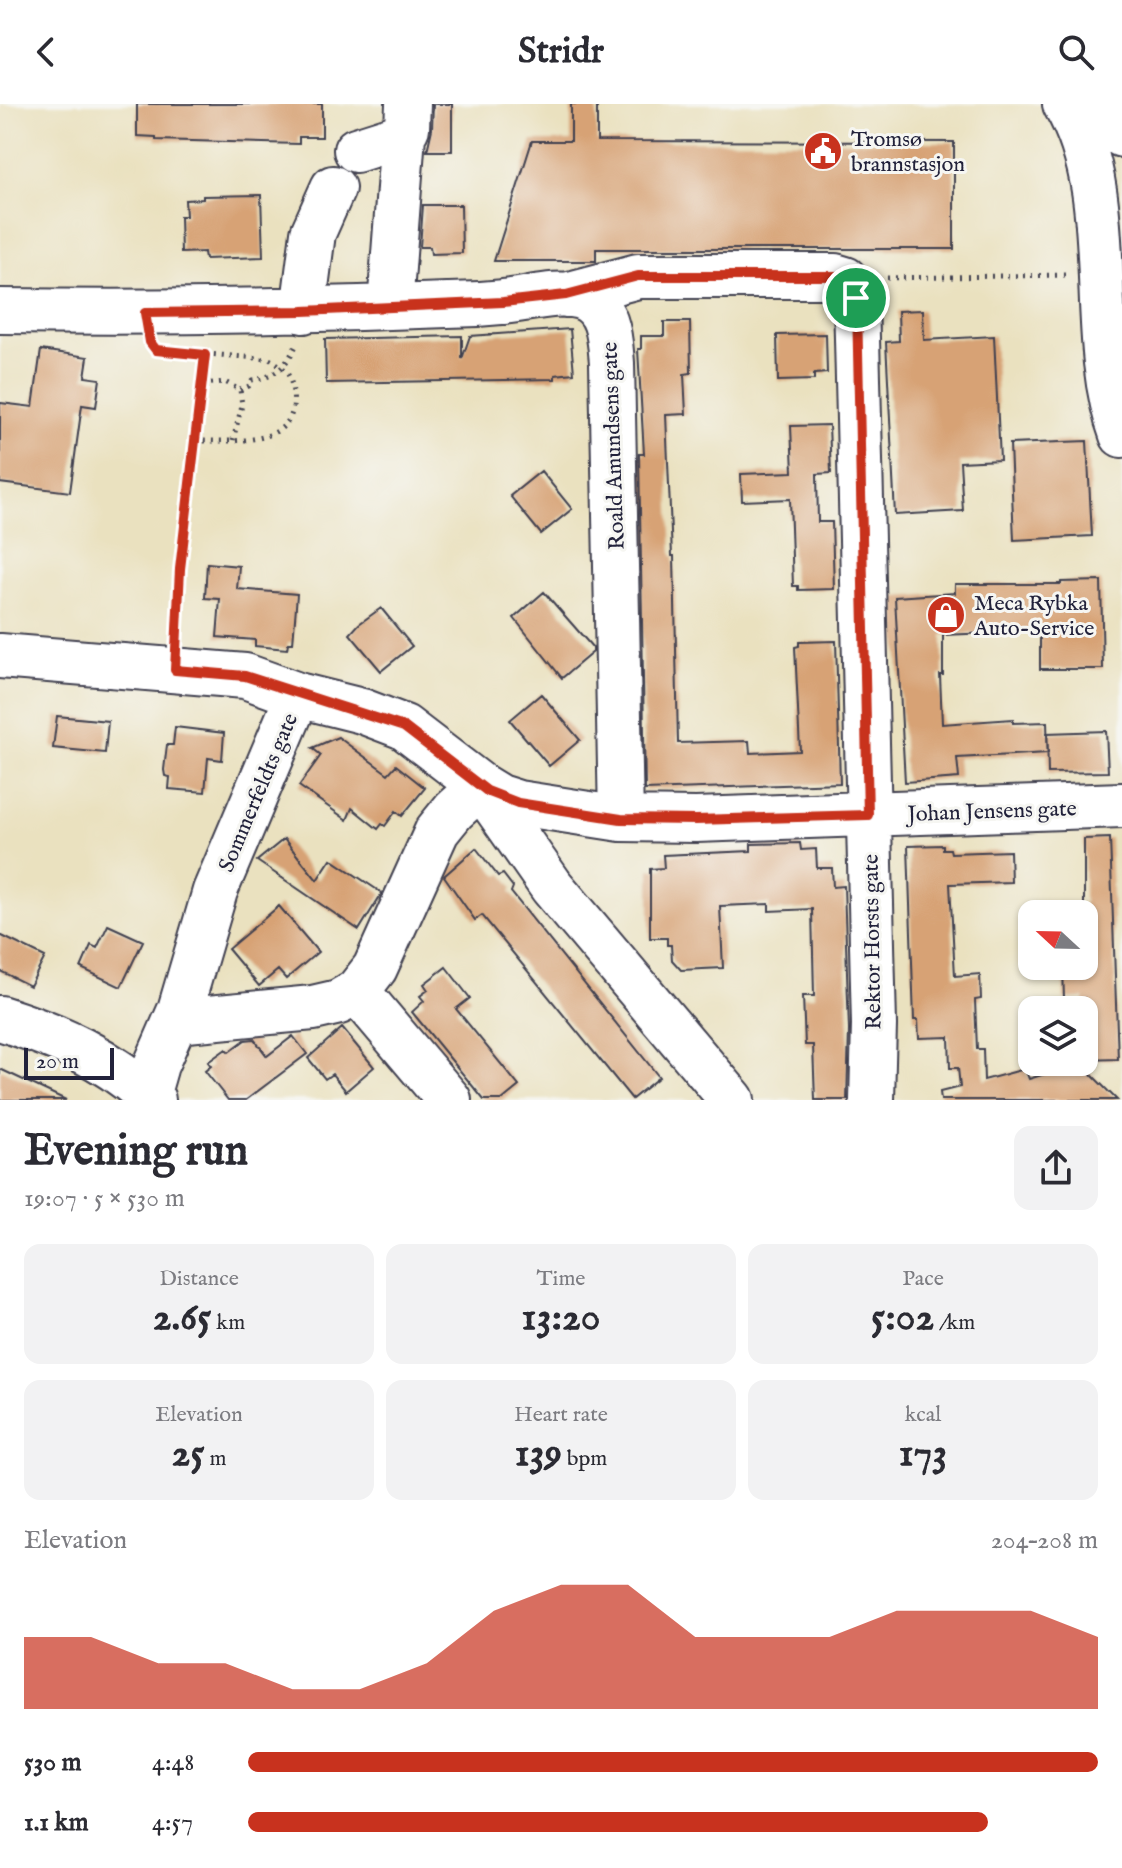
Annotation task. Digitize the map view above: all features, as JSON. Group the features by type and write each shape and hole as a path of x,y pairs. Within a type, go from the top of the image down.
{"street":[{"path":"1065,104 1084,136 1096,190 1103,247 1109,391 1122,435"},
{"path":"356,150 405,120"},
{"path":"390,307 405,120"},
{"path":"313,310 313,233 333,188"},
{"name":"Rektor Horsts gate","path":"566,295 638,276 835,276 845,279 852,286 857,305 874,1025 872,1100"},
{"path":"0,311 145,313 313,310 503,302 566,295"},
{"name":"Roald Amundsens gate","path":"566,295 581,297 595,304 610,335 621,819"},
{"path":"0,656 245,676 298,695"},
{"name":"Sommerfeldts gate","path":"149,1098 156,1065 176,1021 215,891 298,695 362,711 404,727 481,786 552,887 732,1100"},
{"path":"176,1021 313,1008 339,1002 357,991 382,956 437,831 454,810 481,786"},
{"name":"Johan Jensens gate","path":"481,786 499,797 518,803 621,819 696,820 1122,805"},
{"path":"357,991 449,1100"},
{"path":"0,1018 89,1052 126,1075 149,1098"}],"path":[{"path":"933,277 1060,275"},
{"path":"145,313 150,342 156,350 269,359 285,367 291,381 294,398 289,417 281,430 269,437 195,441"},
{"path":"175,670 180,569 205,355"},
{"path":"203,384 225,382 240,390 249,386 252,380 267,378 285,367 290,358"},
{"path":"233,440 242,405 240,390"}],"building":[{"path":"137,104 322,104 322,137 299,137 299,144 156,140 156,137 137,136"},
{"path":"433,104 452,104 452,151 427,151"},
{"path":"571,104 597,104 597,141 954,142 954,249 596,249 596,261 494,261 532,141 571,141"},
{"path":"261,195 263,257 205,259 204,252 181,253 180,216 186,216 185,200 203,199 203,196"},
{"path":"423,205 461,205 462,253 431,254 430,247 420,247"},
{"path":"923,310 924,340 994,336 1000,460 960,462 963,511 895,515 886,342 899,341 898,311"},
{"path":"664,322 690,322 691,373 684,374 686,414 666,415 674,556 678,743 749,741 750,753 800,751 795,647 799,646 799,642 836,641 840,783 645,790 639,454 644,454 638,349 641,349 641,336 664,336"},
{"path":"570,329 574,373 555,375 555,379 326,383 325,339 462,336 462,359 470,336"},
{"path":"826,334 827,373 814,374 814,380 778,381 777,335"},
{"path":"41,350 88,357 85,377 100,379 96,407 82,405 70,492 0,483 0,403 33,407"},
{"path":"829,425 831,473 817,474 818,522 832,522 834,589 798,590 798,586 793,586 790,499 742,501 741,474 793,472 791,426"},
{"path":"1087,441 1092,536 1014,540 1010,444"},
{"path":"541,471 572,509 541,534 510,496"},
{"path":"207,563 239,566 237,589 297,594 293,643 288,643 287,649 255,646 255,640 217,637 220,599 205,598"},
{"path":"1101,581 1103,669 1040,669 1040,631 943,635 943,675 940,675 942,724 1013,719 1013,723 1047,722 1048,753 957,758 959,778 905,782 895,597 955,593 955,584"},
{"path":"544,592 593,648 593,652 562,678 514,618"},
{"path":"381,608 412,646 381,671 350,634"},
{"path":"541,694 580,740 549,766 510,720"},
{"path":"57,716 108,721 105,753 53,748"},
{"path":"175,727 224,733 222,760 208,758 205,792 169,789 170,777 165,776 164,770 167,745 173,745"},
{"path":"1106,731 1108,772 1048,773 1047,733"},
{"path":"338,737 388,774 396,765 425,788 402,816 396,811 385,826 382,824 378,829 352,808 347,820 299,786 321,755 312,748"},
{"path":"1110,838 1118,1059 1098,1060 1098,996 1064,996 1063,980 1098,980 1098,900 1084,900 1084,839"},
{"path":"284,839 317,880 331,859 382,893 359,930 257,861"},
{"path":"800,843 801,850 816,849 817,868 832,868 833,887 844,886 849,1030 847,1100 815,1100 813,1045 805,1045 803,996 814,996 812,909 769,911 769,904 720,906 723,968 681,970 672,960 667,938 650,938 650,869 664,868 663,855 751,851 751,844"},
{"path":"943,845 943,849 950,849 951,853 1010,851 1011,882 950,884 955,976 980,974 981,999 975,1000 977,1049 983,1049 984,1080 1018,1071 1018,1076 1028,1076 1029,1079 1039,1076 1093,1076 1117,1100 941,1100 940,1092 960,1087 958,1068 950,1068 949,1037 919,1038 918,1020 914,1020 908,846"},
{"path":"476,848 498,876 503,874 513,887 511,892 659,1077 632,1099 482,915 475,920 444,876"},
{"path":"279,906 318,952 286,979 278,970 259,986 228,949"},
{"path":"108,925 143,941 121,987 81,968 91,945 97,948"},
{"path":"0,935 45,957 30,986 0,971"},
{"path":"446,967 470,998 456,1009 519,1086 502,1100 484,1100 412,1012 424,1001 420,996 428,990 424,984"},
{"path":"342,1028 374,1067 346,1091 332,1074 325,1079 308,1058"},
{"path":"293,1036 307,1054 246,1100 228,1100 205,1071 211,1066 208,1062 245,1040 254,1039 267,1056"},
{"path":"0,1069 66,1100 0,1100"}],"place":[{"name":"Tromsø brannstasjon","path":"823,151"},
{"name":"Meca Rybka Auto-Service","path":"946,615"}],"route":[{"path":"638,276 835,276 845,279 852,286 856,298 868,815 621,819 518,803 487,791 404,727 362,711 306,698 245,676 175,670 180,569 205,355 156,350 150,342 145,313 303,311 503,302 566,295 638,276"}]}
